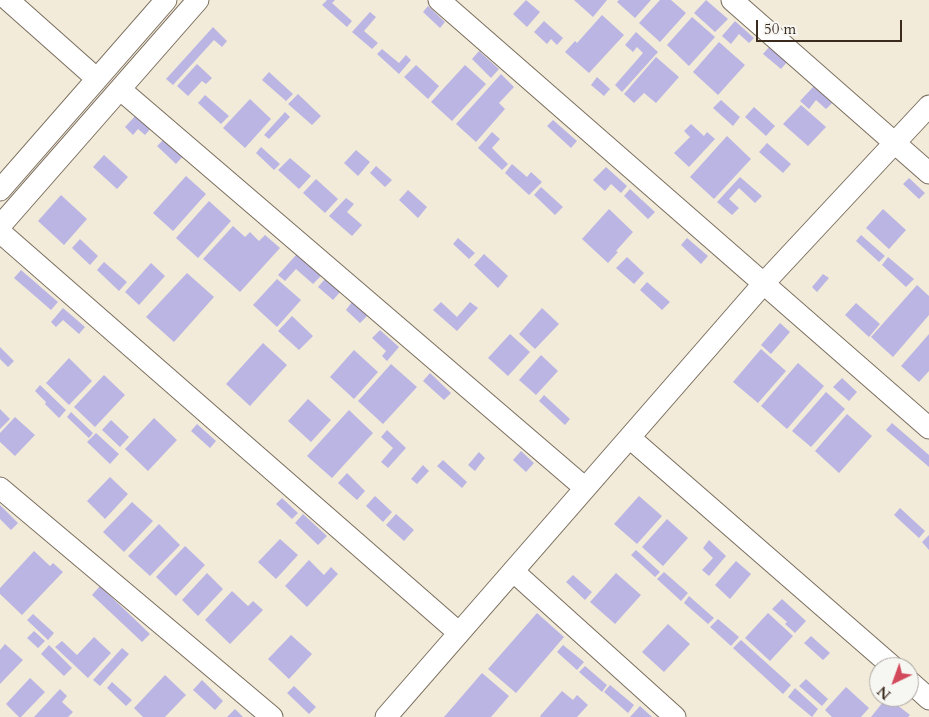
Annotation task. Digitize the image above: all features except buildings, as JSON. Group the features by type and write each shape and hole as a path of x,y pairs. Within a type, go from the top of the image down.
{"street":[{"path":"8,0 97,78"},
{"path":"0,190 166,0"},
{"path":"0,226 198,0"},
{"path":"439,0 929,428"},
{"path":"732,0 929,174"},
{"path":"120,90 586,488"},
{"path":"386,717 764,284 929,106"},
{"path":"0,232 459,633"},
{"path":"630,438 882,657"},
{"path":"0,488 272,717"},
{"path":"513,572 675,717"},
{"path":"919,690 929,698"}]}
